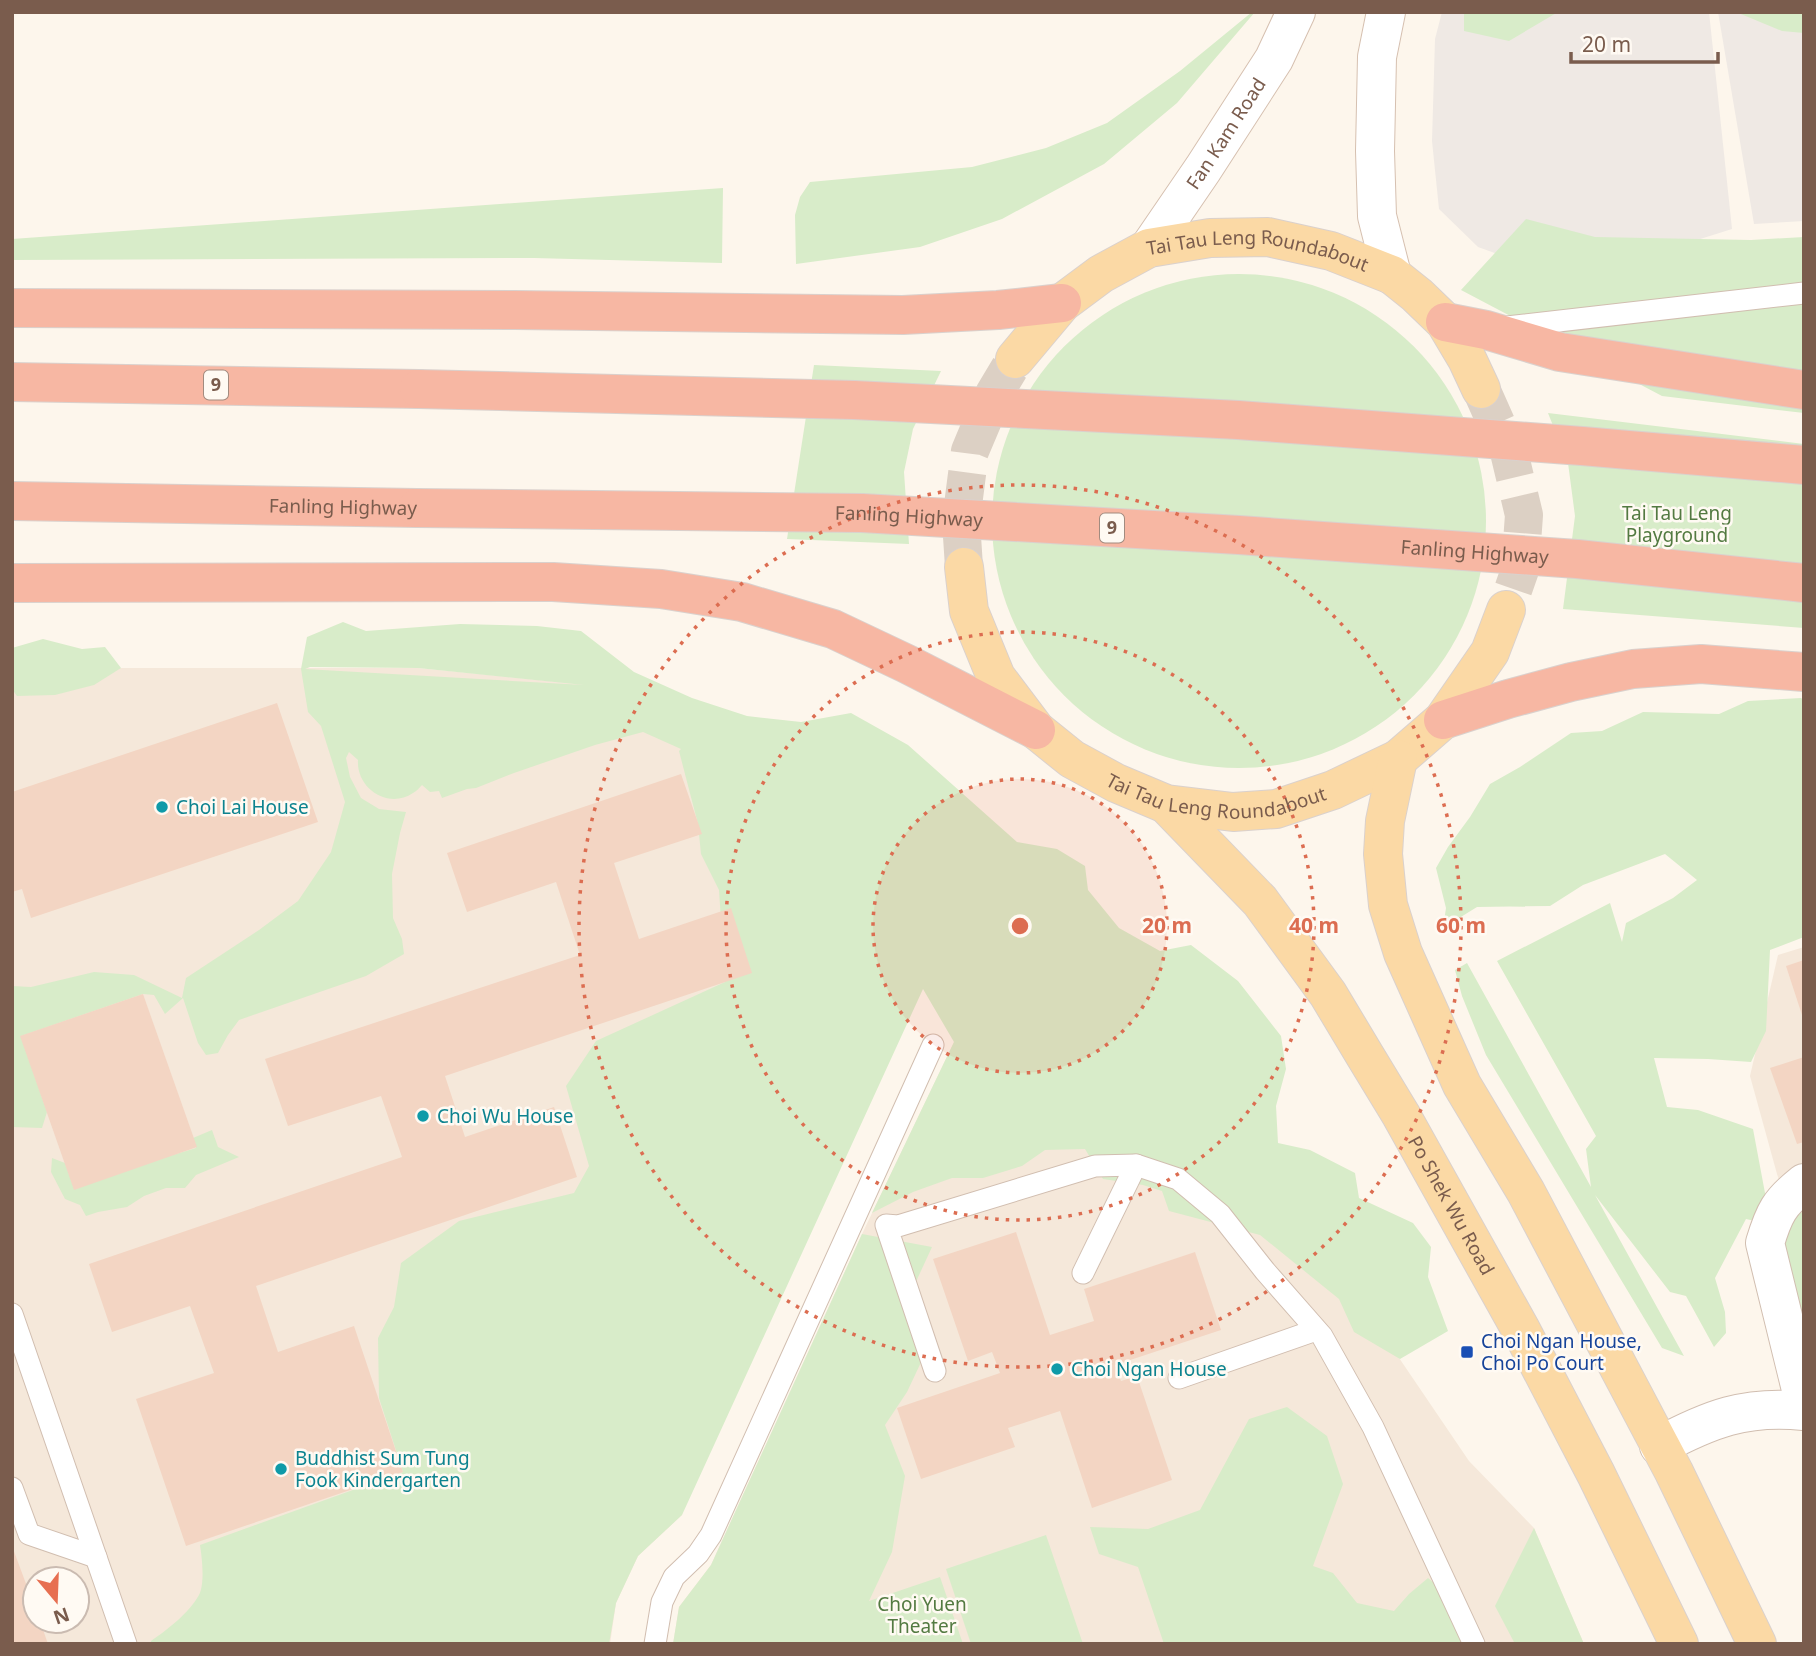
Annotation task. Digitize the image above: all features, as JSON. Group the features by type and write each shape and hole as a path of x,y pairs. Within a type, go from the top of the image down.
{"highway":[{"path":"12,307 903,315 998,310 1062,303"},
{"path":"1445,322 1486,330 1560,352 1804,390"},
{"name":"9","path":"12,382 854,400 1238,420 1804,465"},
{"name":"Fanling Highway","path":"12,501 876,514 1239,535 1577,559 1804,583"},
{"path":"12,583 553,582 661,589 742,602 833,629 1036,730"},
{"path":"1443,720 1571,682 1633,669 1701,664 1804,672"}],"main road":[{"name":"Fan Kam Road","path":"1149,248 1274,59 1296,12"},
{"path":"1386,12 1377,57 1376,177 1377,216 1392,275"},
{"name":"Tai Tau Leng Roundabout","path":"1015,359 1062,303 1101,274 1149,248 1210,238 1268,237 1331,251 1392,275 1445,322 1481,389"},
{"name":"Tai Tau Leng Roundabout","path":"964,567 968,611 996,677 1036,730 1072,759 1116,783 1166,804 1233,812 1276,808 1333,790 1398,759 1443,720 1490,652 1506,610"},
{"path":"1398,759 1385,821 1383,854 1388,905 1403,953 1462,1085 1526,1192 1674,1472 1757,1644"},
{"name":"Po Shek Wu Road","path":"1166,804 1260,901 1328,994 1377,1074 1521,1330 1596,1474 1679,1644"},
{"path":"1804,1183 1786,1198 1772,1220 1765,1243 1804,1402"},
{"path":"1659,1446 1697,1426 1737,1413 1804,1411"}],"lane":[{"path":"1486,330 1804,293"},
{"path":"655,1644 662,1602 674,1577 698,1554 711,1535 933,1045"},
{"path":"1083,1273 1136,1165"},
{"path":"935,1371 886,1225 898,1226 1095,1166 1136,1165 1178,1179 1220,1214 1322,1336 1373,1427 1474,1644"},
{"path":"12,1314 126,1644"},
{"path":"1179,1378 1316,1330"},
{"path":"12,1488 29,1534 96,1557"}],"shaded area":[{"path":"1442,12 1709,12 1732,229 1643,257 1550,273 1478,247 1439,209 1432,141 1435,39"},
{"path":"1718,12 1804,12 1804,221 1754,224"},
{"path":"12,668 418,668 610,687 663,702 760,859 682,1515 638,1556 616,1603 610,1644 12,1644"},
{"path":"1804,947 1804,1253 1777,1174 1750,1076 1778,955"},
{"path":"954,1042 1217,1127 1393,1349 1469,1461 1534,1528 1584,1644 673,1644 679,1607 711,1565 862,1234"}],"green space":[{"path":"1255,12 1177,103 1104,164 1002,219 920,247 796,264 795,215 800,197 810,182 972,167 1046,148 1107,123 1180,71"},
{"path":"1464,12 1558,12 1509,41 1464,31"},
{"path":"1736,12 1804,12 1804,33 1782,31"},
{"path":"723,188 722,263 534,258 12,260 12,239"},
{"path":"1526,219 1595,237 1751,240 1804,237 1804,413 1662,396 1461,290"},
{"path":"1239,274 1263,275 1311,285 1355,303 1396,330 1430,364 1457,405 1475,449 1485,497 1485,545 1475,593 1457,637 1430,678 1396,712 1355,739 1311,757 1263,767 1239,768 1215,767 1167,757 1123,739 1082,712 1048,678 1021,637 1003,593 993,545 992,521 993,497 1003,449 1021,405 1048,364 1082,330 1123,303 1167,285 1215,275"},
{"path":"814,365 941,371 913,429 904,472 909,544 787,539"},
{"name":"Tai Tau Leng Playground","path":"1548,413 1804,444 1804,628 1563,609 1575,516 1568,463"},
{"path":"343,622 366,631 460,624 537,626 581,631 634,672 692,698 747,716 801,722 851,713 908,745 1017,842 1057,849 1085,866 1088,890 1119,928 1160,951 1191,945 1238,981 1281,1036 1286,1069 1276,1106 1278,1143 1310,1150 1355,1173 1359,1198 1413,1223 1431,1247 1428,1277 1448,1331 1400,1359 1354,1332 1339,1299 1260,1235 1169,1211 1162,1191 1103,1179 1085,1149 1045,1150 1022,1166 983,1178 952,1178 913,1192 872,1213 954,1042 923,989 682,1515 638,1556 616,1603 609,1644 151,1644 151,1641 184,1615 199,1595 202,1577 200,1545 403,1472 379,1398 378,1338 394,1307 401,1263 459,1221 574,1193 589,1166 566,1086 596,1041 725,982 719,890 701,854 698,824 679,751 681,749 643,732 595,745 442,798 439,791 430,792 422,785 403,798 394,799 375,793 368,787 362,779 358,760 349,752 346,758 350,777 361,798 379,809 406,812 392,874 393,918 402,939 404,954 366,976 239,1020 218,1053 206,1055 198,1043 183,998 165,1014 154,995 143,994 21,1036 47,1112 42,1128 12,1127 12,986 31,987 94,972 134,975 182,998 186,978 298,901 331,852 345,802 321,726 308,712 301,669 307,637","holes":["418,668 584,685 305,669"]},
{"path":"43,639 82,649 105,647 121,668 94,685 55,695 17,696 12,689 12,648"},
{"path":"1804,700 1804,937 1770,950 1766,1031 1751,1062 1654,1058 1667,1107 1698,1110 1753,1129 1768,1209 1764,1223 1746,1219 1715,1278 1725,1312 1726,1333 1714,1347 1686,1296 1670,1292 1595,1195 1684,1356 1662,1348 1486,1055 1462,996 1455,970 1467,963 1591,1187 1586,1149 1596,1136 1497,961 1610,903 1622,942 1626,923 1673,898 1697,880 1665,854 1583,885 1550,906 1477,907 1443,928 1446,908 1436,868 1490,784 1571,733 1602,731 1643,712 1719,714 1748,701"},
{"path":"212,1130 218,1147 239,1157 196,1175 185,1188 166,1188 144,1196 127,1207 86,1216 80,1205 65,1199 51,1172 52,1158 65,1163 73,1185 196,1148 193,1138"},
{"path":"1804,1211 1804,1351 1784,1243 1796,1216"},
{"name":"Choi Yuen Theater","path":"862,1234 932,1247 914,1286 932,1339 907,1392 885,1425 905,1476 892,1552 869,1601 940,1577 963,1644 673,1644 679,1607 711,1565"},
{"path":"1287,1407 1327,1436 1343,1484 1313,1566 1333,1573 1357,1603 1394,1611 1428,1578 1452,1598 1469,1644 1164,1644 1138,1567 1099,1554 1090,1527 1148,1529 1200,1510 1249,1419"},
{"path":"1534,1528 1584,1644 1515,1644 1495,1606"},
{"path":"1046,1535 1083,1644 971,1644 946,1569"}],"building":[{"name":"Choi Lai House","path":"277,703 318,822 31,918 22,889 12,892 12,792"},
{"path":"681,774 702,834 614,863 639,939 731,908 752,973 445,1076 465,1137 554,1107 577,1177 256,1286 278,1352 354,1326 403,1472 186,1546 136,1399 214,1373 190,1306 112,1332 89,1264 402,1157 381,1096 288,1126 265,1059 580,955 556,882 467,912 447,853"},
{"path":"1804,960 1804,1018 1803,1018 1786,966"},
{"path":"143,994 197,1147 74,1190 20,1036"},
{"path":"1804,1057 1804,1142 1797,1144 1770,1068"},
{"name":"Choi Ngan House","path":"1016,1232 1050,1335 1094,1321 1084,1289 1195,1252 1221,1330 1115,1365 1121,1381 1137,1376 1172,1480 1092,1508 1060,1411 1008,1428 1015,1447 921,1479 897,1408 1000,1373 992,1352 968,1361 933,1259"},
{"path":"12,1546 21,1570 21,1635 45,1635 48,1644 12,1644"}],"tunnel":[{"path":"964,567 961,521 970,451 994,394 1015,359"},
{"path":"1481,389 1509,452 1524,515 1520,570 1506,610"}],"place":[{"name":"Choi Lai House","path":"162,807"},
{"name":"Choi Wu House","path":"423,1116"},
{"name":"Choi Ngan House, Choi Po Court","path":"1467,1352"},
{"name":"Choi Ngan House","path":"1057,1369"},
{"name":"Buddhist Sum Tung Fook Kindergarten","path":"281,1469"}]}
